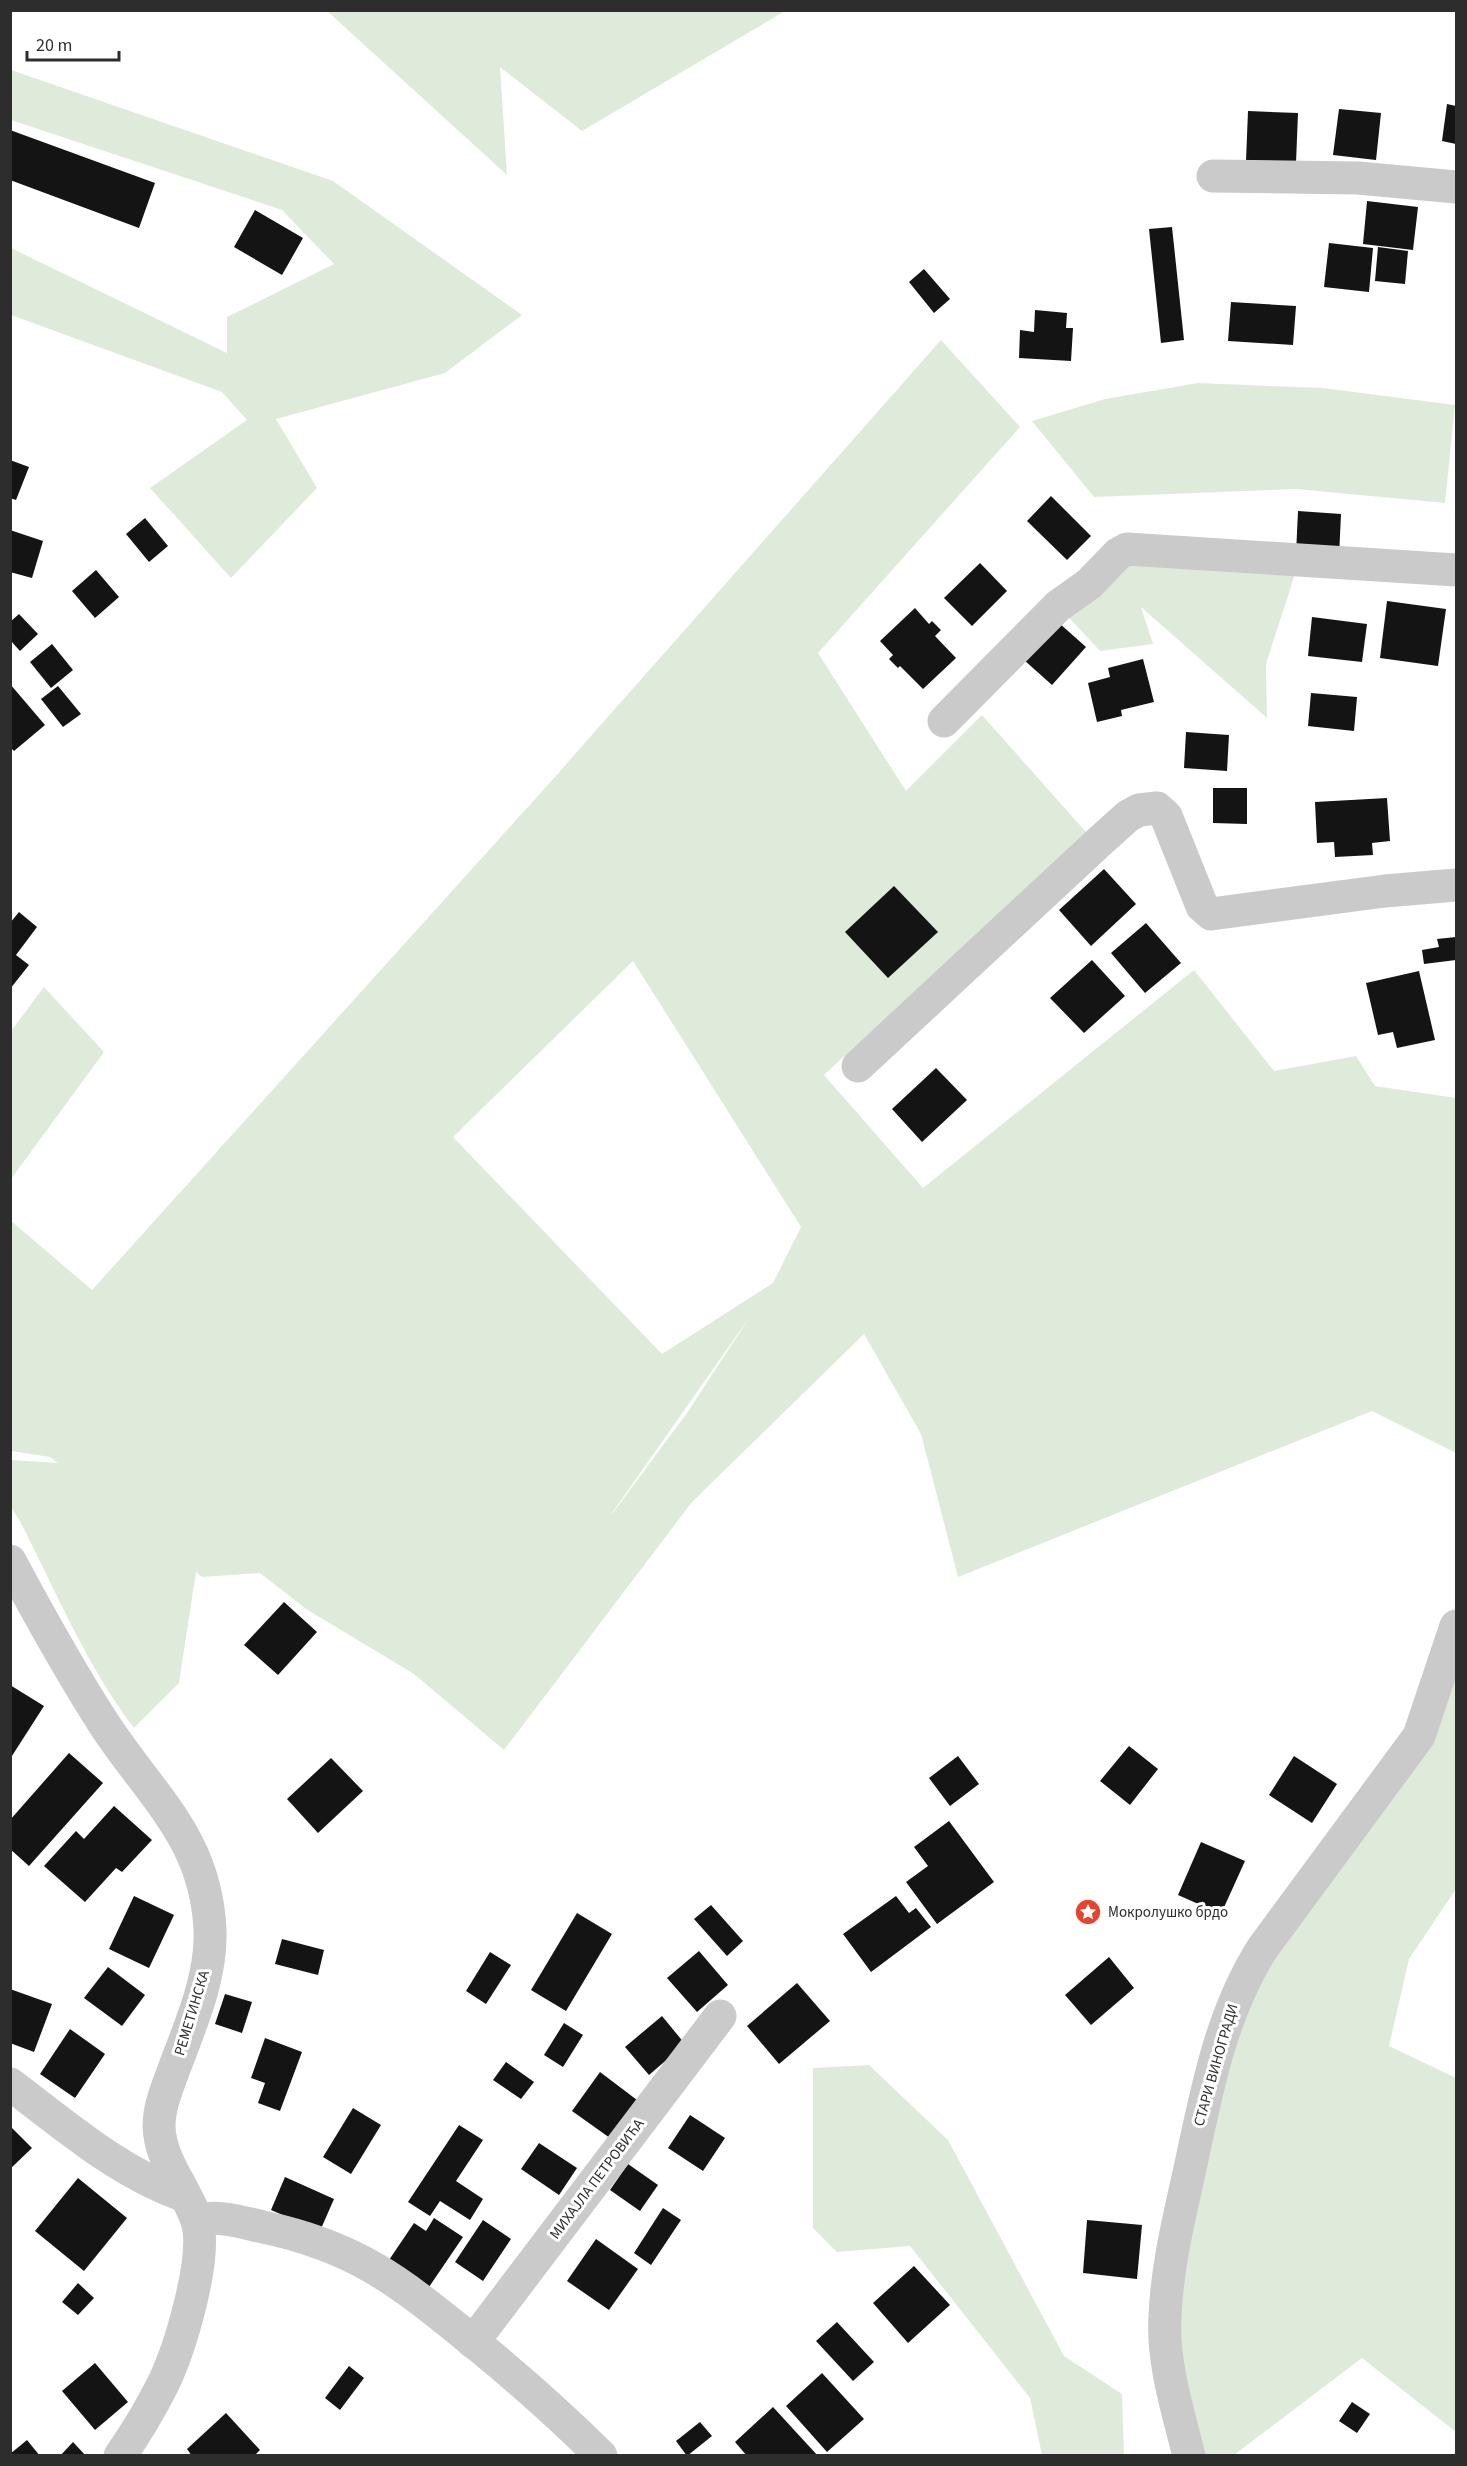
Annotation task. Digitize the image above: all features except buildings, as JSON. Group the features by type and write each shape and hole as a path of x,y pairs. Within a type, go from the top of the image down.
{"street":[{"path":"1213,176 1358,178 1456,186"},
{"path":"944,721 1058,606 1089,584 1118,554 1127,549 1456,570"},
{"path":"858,1066 1098,843 1139,810 1157,808 1166,816 1202,906 1211,914 1385,891 1456,885"},
{"name":"РЕМЕТИНСКА","path":"10,1561 59,1653 106,1726 185,1835 202,1874 210,1931 207,1965 189,2030 163,2099 159,2123 161,2142 172,2173 191,2208 200,2248 197,2274 174,2358 151,2407 120,2456"},
{"name":"СТАРИ ВИНОГРАДИ","path":"1189,2456 1173,2389 1164,2317 1170,2259 1225,2022 1242,1980 1262,1949 1419,1736 1456,1626"},
{"name":"МИХАЈЛА ПЕТРОВИЋА","path":"473,2342 720,2016"},
{"path":"10,2084 99,2151 139,2178 191,2208 213,2217 319,2241 351,2254 384,2272 418,2296 549,2405 601,2456"}],"green space":[{"path":"327,11 785,11 582,131 500,67 507,175"},
{"path":"11,70 333,181 522,315 445,373 276,419 317,488 231,578 150,488 247,420 222,392 11,315 11,248 227,353 227,317 334,264 282,210 11,120"},
{"path":"941,340 1020,427 818,653 906,791 982,715 1086,832 824,1075 923,1188 1194,970 1274,1071 1356,1056 1375,1086 1456,1098 1456,1453 1372,1411 958,1577 921,1434 864,1334 692,1502 504,1750 414,1674 306,1609 260,1573 202,1577 196,1572 179,1683 134,1728 101,1680 11,1507 11,1460 58,1463 50,1457 11,1451 10,1220 92,1290 545,788","holes":["633,961 801,1227 773,1283 662,1354 453,1137","751,1315 687,1413 612,1514 612,1513"]},
{"path":"1198,383 1323,388 1455,405 1445,503 1296,489 1094,497 1032,421 1105,399"},
{"path":"1118,554 1296,571 1266,664 1267,718 1141,607 1153,644 1100,651 1058,606"},
{"path":"44,987 104,1052 11,1179 11,1031"},
{"path":"1456,1661 1456,1889 1409,1959 1389,2046 1456,2078 1456,2432 1362,2358 1234,2455 1195,2455 1171,2327 1230,1981"},
{"path":"869,2065 948,2140 1064,2356 1122,2394 1124,2455 1042,2455 1030,2398 910,2246 837,2252 813,2228 813,2068"}],"place":[{"name":"Мокролушко брдо","path":"1088,1912"}]}
